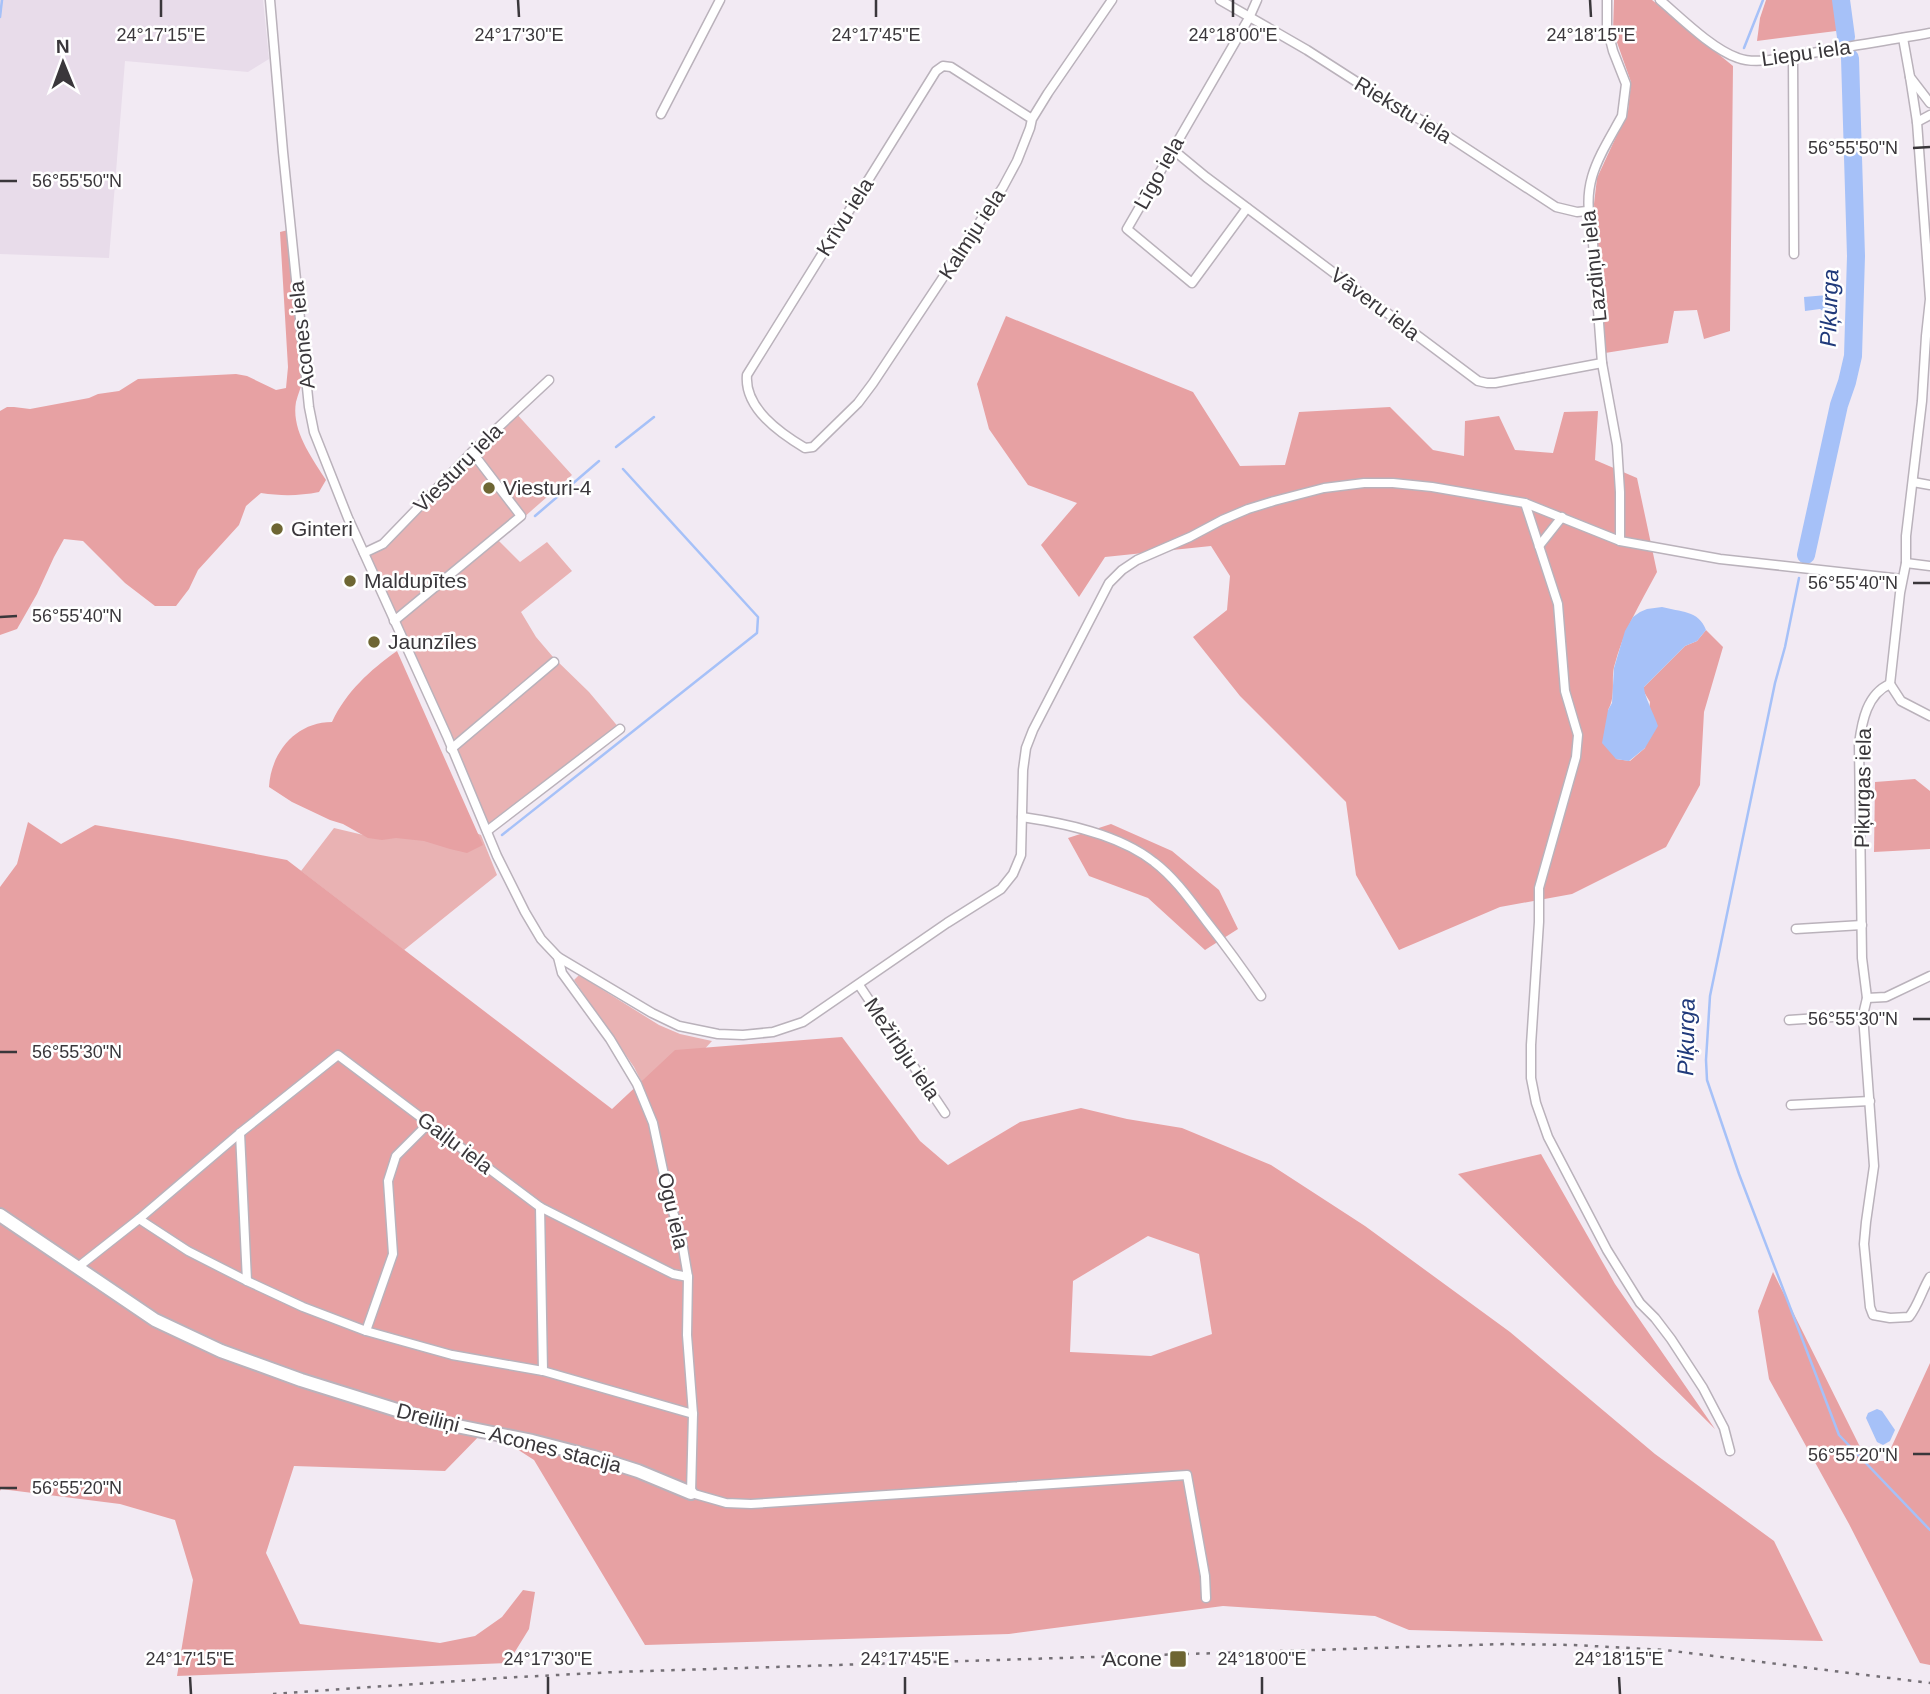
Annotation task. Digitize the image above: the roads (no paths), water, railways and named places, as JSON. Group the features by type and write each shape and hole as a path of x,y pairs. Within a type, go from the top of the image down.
{"street":[{"name":"Acones iela","path":"270,0 309,407 314,432 348,518 509,883 541,939 558,957"},
{"name":"Kalmju iela","path":"806,448 813,447 858,403 873,383 1003,187 1017,161 1032,120 1112,0"},
{"name":"Riekstu iela","path":"1220,0 1440,131 1556,207 1577,212 1587,211"},
{"name":"Līgo iela","path":"1247,208 1192,283 1127,229 1257,0"},
{"name":"Lazdiņu iela","path":"1607,0 1607,27 1626,83 1625,106 1592,175 1587,211 1592,230 1602,363 1617,445 1619,541"},
{"name":"Liepu iela","path":"1660,0 1712,43 1737,58 1749,61 1930,33"},
{"path":"661,114 719,3"},
{"path":"1903,38 1917,122 1930,299 1922,401 1906,536 1906,563 1890,684 1901,701 1930,716"},
{"path":"1793,56 1794,254"},
{"name":"Krīvu iela","path":"806,448 776,428 760,411 749,395 747,375 936,71 943,66 951,67 1032,120"},
{"path":"1910,77 1930,103"},
{"path":"1917,122 1930,115"},
{"name":"Vāveru iela","path":"1175,147 1177,153 1191,166 1478,381 1496,383 1602,363"},
{"name":"Viesturu iela","path":"365,553 383,544 472,452 549,380"},
{"path":"394,621 521,516 472,452"},
{"path":"1913,482 1930,485"},
{"path":"558,957 679,1026 718,1034 743,1035 773,1032 803,1022 1001,889 1013,874 1021,855 1026,748 1109,583 1137,560 1248,509 1324,488 1364,483 1432,487 1524,503 1619,541 1720,559 1902,579"},
{"path":"1524,503 1558,604 1565,691 1578,734 1576,757 1539,888 1539,934 1531,1045 1533,1090 1548,1137 1607,1250 1640,1303 1671,1339 1703,1388 1724,1428 1730,1451"},
{"path":"1539,546 1562,517"},
{"path":"1906,563 1930,566"},
{"path":"451,749 554,662"},
{"name":"Piķurgas iela","path":"1890,684 1880,688 1870,702 1862,722 1860,744 1862,958 1867,998 1863,1015 1874,1166 1864,1244 1873,1315 1881,1318 1909,1317 1930,1277"},
{"path":"486,831 620,729"},
{"path":"1022,817 1094,832 1153,861 1186,893 1261,996"},
{"path":"1796,929 1862,925"},
{"name":"Ogu iela","path":"558,957 562,973 610,1039 644,1098 653,1123 670,1203 681,1236 688,1277 687,1335 693,1414 691,1493"},
{"path":"1867,998 1886,997 1930,976"},
{"name":"Mežirbju iela","path":"859,985 945,1113"},
{"path":"1789,1020 1863,1015"},
{"name":"Gaiļu iela","path":"78,1267 338,1055 540,1207 673,1274 688,1277"},
{"path":"1791,1105 1870,1101"},
{"path":"366,1331 393,1254 388,1181 396,1156 429,1123"},
{"path":"240,1133 247,1281"},
{"path":"540,1207 543,1371"},
{"name":"Dreiliņi — Acones stacija","path":"0,1215 155,1320 232,1355 301,1380 432,1421 532,1441 594,1457 726,1503 751,1504 1187,1475 1205,1577 1206,1598"},
{"path":"139,1219 188,1251 247,1281 303,1307 366,1331 452,1354 543,1371 693,1414"}],"water":[{"path":"1827,295 1834,299 1835,312 1824,312 1820,309 1805,311 1804,297"},
{"path":"1662,607 1694,615 1706,630 1697,641 1685,646 1644,687 1658,726 1645,748 1629,761 1616,759 1602,743 1608,710 1612,703 1614,668 1625,631 1633,617 1640,612"},
{"path":"1877,1409 1882,1411 1895,1430 1890,1441 1883,1445 1877,1442 1866,1418 1868,1413"}],"waterway":[{"path":"0,17 2,0"},
{"path":"1744,48 1763,0"},
{"name":"Piķurga","path":"1841,0 1846,37"},
{"name":"Piķurga","path":"1806,555 1839,405 1853,356 1856,256 1850,58"},
{"path":"616,447 654,417"},
{"path":"535,516 599,461"},
{"path":"502,835 757,633 758,617 623,469"},
{"name":"Piķurga","path":"1799,578 1710,996 1707,1080 1739,1174 1839,1435 1930,1530"}],"railway":[{"path":"273,1694 615,1672 1505,1644 1665,1650 1930,1683"}],"place":[{"name":"Viesturi-4","path":"489,488"},
{"name":"Ginteri","path":"277,529"},
{"name":"Maldupītes","path":"350,581"},
{"name":"Jaunzīles","path":"374,642"},
{"name":"Acone","path":"1178,1659"}]}
